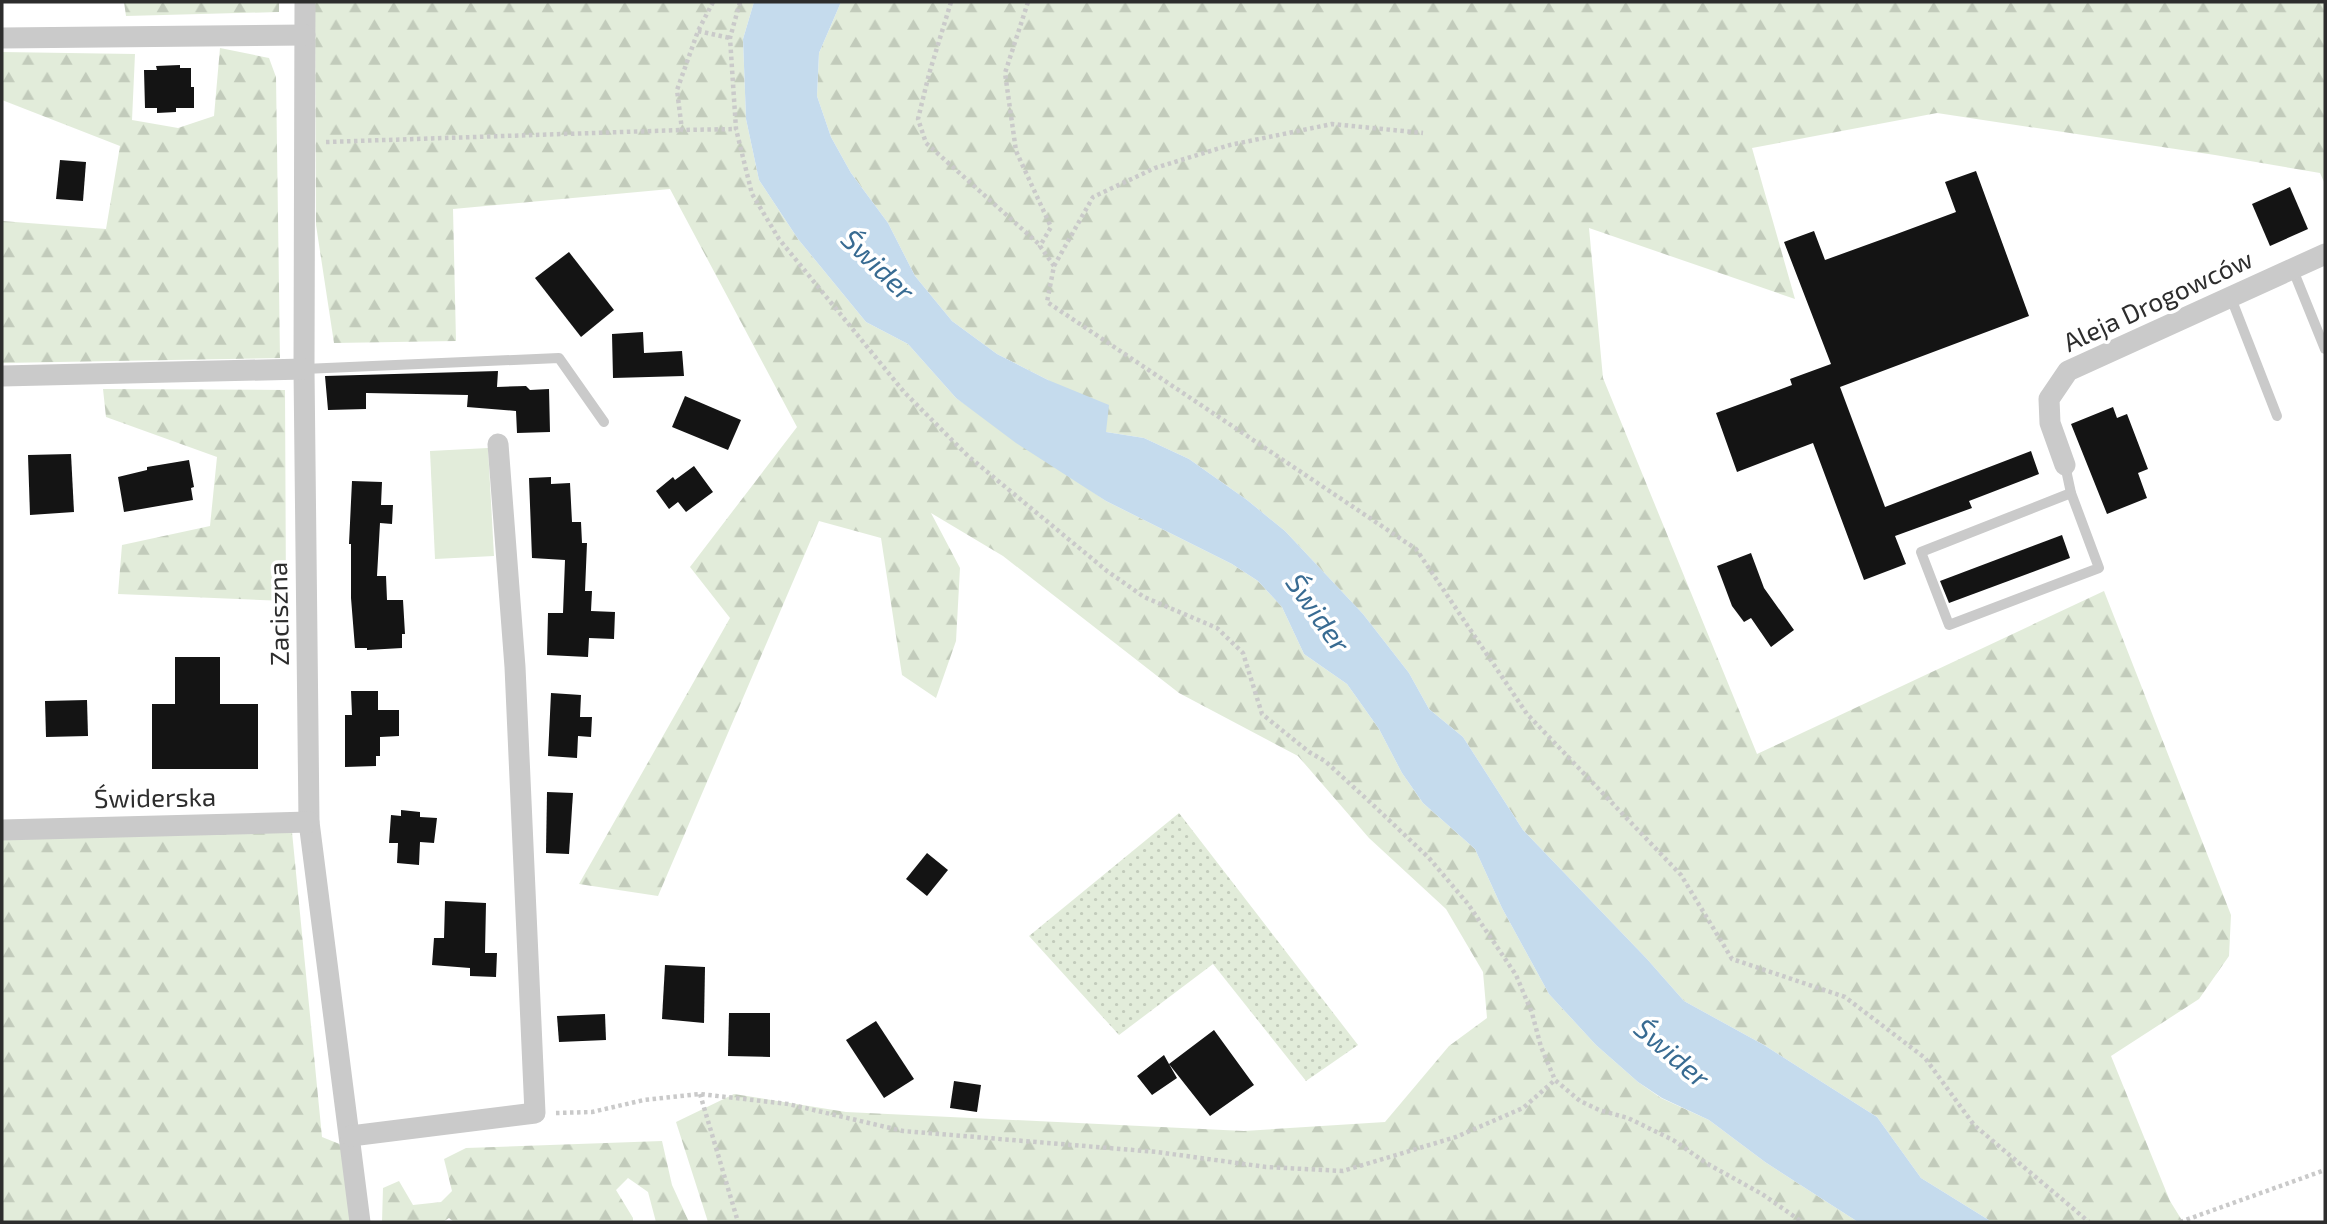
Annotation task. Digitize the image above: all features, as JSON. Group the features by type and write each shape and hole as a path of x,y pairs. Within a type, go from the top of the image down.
{"street":[{"name":"Zaciszna","path":"305,2 304,369 309,822 360,1222"},
{"path":"2,38 305,35"},
{"name":"Aleja Drogowców","path":"2065,465 2050,423 2049,399 2068,371 2325,254"},
{"path":"2,376 304,369"},
{"path":"351,1136 535,1113 515,667 498,444"},
{"name":"Świderska","path":"2,830 309,822"}],"lane":[{"path":"2292,270 2325,349"},
{"path":"2231,298 2277,416"},
{"path":"304,369 559,358 604,422"},
{"path":"2065,465 2071,494 2099,568 1949,625 1921,552 2071,494"}],"path":[{"path":"682,130 677,90 698,31 713,2"},
{"path":"740,2 730,38 736,129 752,194 779,239 904,392 968,456 1107,570 1144,597 1217,628 1243,653 1262,714 1309,752 1325,761 1429,858 1468,904 1516,975 1555,1080 1580,1101 1628,1118 1673,1140 1706,1163 1762,1194 1802,1222"},
{"path":"951,2 918,119 926,143 1040,246 1054,266"},
{"path":"1028,2 1005,73 1016,150 1051,227 1040,246"},
{"path":"698,31 730,38"},
{"path":"1423,133 1332,124 1230,145 1155,167 1093,197 1054,266 1047,302 1416,549 1527,714 1681,874 1732,959 1845,997 1925,1058 1974,1125 2089,1222"},
{"path":"304,143 736,129"},
{"path":"535,1113 592,1112 644,1100 700,1094 788,1104 903,1131 1157,1152 1266,1167 1343,1171 1456,1137 1523,1108 1555,1080"},
{"path":"700,1094 738,1222"},
{"path":"2180,1222 2325,1170"}],"green space":[{"path":"124,2 279,2 279,12 126,16"},
{"path":"315,2 754,2 743,39 746,119 759,180 798,239 866,322 908,344 956,398 1106,501 1232,564 1258,581 1282,607 1304,654 1347,684 1379,729 1402,773 1423,803 1475,849 1502,908 1549,994 1596,1045 1638,1082 1661,1098 1709,1120 1765,1162 1858,1222 708,1222 676,1122 734,1094 846,1112 1244,1131 1385,1122 1449,1046 1487,1018 1483,972 1446,909 1369,838 1298,756 1179,693 1003,556 931,513 960,568 956,641 936,698 902,675 881,538 819,521 658,896 579,884 730,618 690,567 797,427 670,189 453,209 456,341 334,343 316,225"},
{"path":"841,2 2325,2 2325,184 2320,173 1937,113 1752,148 1795,299 1589,228 1603,378 1757,754 2104,591 2231,915 2229,956 2199,999 2111,1056 2170,1201 2183,1222 1992,1222 1921,1178 1877,1117 1764,1045 1684,1001 1523,830 1463,737 1429,709 1409,673 1363,614 1285,531 1189,459 1144,438 1106,432 1048,380 997,354 952,321 915,276 888,223 851,173 831,137 817,96 819,53"},
{"path":"220,48 269,58 276,77 280,358 2,363 2,221 106,229 120,146 2,100 2,52 135,54 132,120 178,128 214,116"},
{"path":"103,389 285,390 286,601 118,594 122,545 210,526 217,457 106,417"},
{"path":"488,448 494,556 435,559 430,451"},
{"path":"1179,813 1358,1045 1306,1081 1213,964 1119,1035 1029,936"},
{"path":"292,832 322,1137 357,1151 355,1222 2,1222 2,839"},
{"path":"662,1141 672,1185 689,1222 656,1222 648,1192 628,1178 616,1190 633,1222 454,1222 449,1218 443,1222 382,1222 383,1188 399,1181 413,1205 441,1202 452,1191 444,1159 466,1148"}],"water":[{"name":"Świder","path":"754,2 841,2 819,53 817,96 831,137 851,173 888,223 915,276 952,321 997,354 1048,380 1109,405 1106,432 1144,438 1189,459 1285,531 1363,614 1409,673 1429,709 1463,737 1523,830 1684,1001 1764,1045 1877,1117 1921,1178 1992,1222 1858,1222 1765,1162 1709,1120 1662,1098 1638,1082 1596,1045 1549,994 1502,908 1475,849 1423,803 1402,773 1379,729 1347,684 1304,654 1282,607 1258,581 1232,564 1106,501 1016,443 956,398 908,344 866,322 798,239 759,180 746,119 743,39"}],"building":[{"path":"180,65 180,68 191,68 194,108 176,108 176,112 157,113 157,108 145,108 144,70 157,70 156,66"},
{"path":"60,160 86,162 83,201 56,199"},
{"path":"1976,171 2029,316 1840,387 1885,507 2031,451 2039,474 1969,501 1972,508 1895,536 1906,564 1864,580 1813,443 1737,472 1716,413 1792,385 1790,379 1831,364 1784,242 1814,231 1825,260 1894,235 1956,212 1945,182"},
{"path":"2290,187 2308,229 2270,246 2252,204"},
{"path":"569,252 614,310 581,337 535,278"},
{"path":"643,332 644,353 682,351 684,376 613,378 612,334"},
{"path":"498,371 497,387 526,386 530,390 549,389 550,432 517,433 516,411 467,407 468,395 366,393 366,409 328,410 325,376"},
{"path":"685,396 741,420 728,450 672,427"},
{"path":"2113,407 2117,418 2127,414 2148,469 2138,473 2147,498 2107,514 2071,424"},
{"path":"71,454 74,512 30,515 28,455"},
{"path":"189,460 194,487 191,488 193,500 124,512 118,477 147,470 147,467"},
{"path":"694,466 713,492 686,512 678,502 669,509 656,491 673,477 675,480"},
{"path":"551,477 551,484 570,483 572,522 581,522 582,543 587,543 585,591 592,591 591,611 615,612 614,639 589,638 588,657 547,655 548,613 563,613 565,560 532,558 529,478"},
{"path":"352,481 382,482 381,505 393,505 392,524 380,523 377,576 386,576 387,600 403,600 405,634 402,634 402,648 355,648 349,544"},
{"path":"2062,535 2070,558 1949,603 1940,581"},
{"path":"1751,553 1764,588 1794,630 1771,647 1751,618 1744,622 1732,606 1717,566"},
{"path":"175,657 220,657 220,704 258,704 258,769 152,769 152,704 175,704"},
{"path":"351,691 378,691 378,710 399,710 399,736 380,737 380,756 376,756 376,766 345,767 345,715 352,715"},
{"path":"551,693 581,695 580,717 592,717 591,737 578,736 577,758 548,756"},
{"path":"87,700 88,736 46,737 45,701"},
{"path":"547,792 573,793 569,854 546,853"},
{"path":"401,810 420,812 420,817 437,818 434,843 420,842 419,865 397,863 398,843 389,843 391,815 401,816"},
{"path":"927,853 948,870 927,896 906,879"},
{"path":"445,901 486,903 485,953 497,953 496,977 470,976 470,968 432,965 434,938 444,938"},
{"path":"665,965 705,967 704,1023 662,1019"},
{"path":"729,1013 770,1013 770,1057 728,1056"},
{"path":"605,1014 606,1040 559,1042 557,1016"},
{"path":"876,1021 914,1079 884,1098 846,1040"},
{"path":"1214,1030 1254,1085 1210,1116 1169,1064"},
{"path":"1164,1055 1177,1078 1152,1095 1137,1076"},
{"path":"954,1081 981,1085 977,1112 950,1108"}]}
